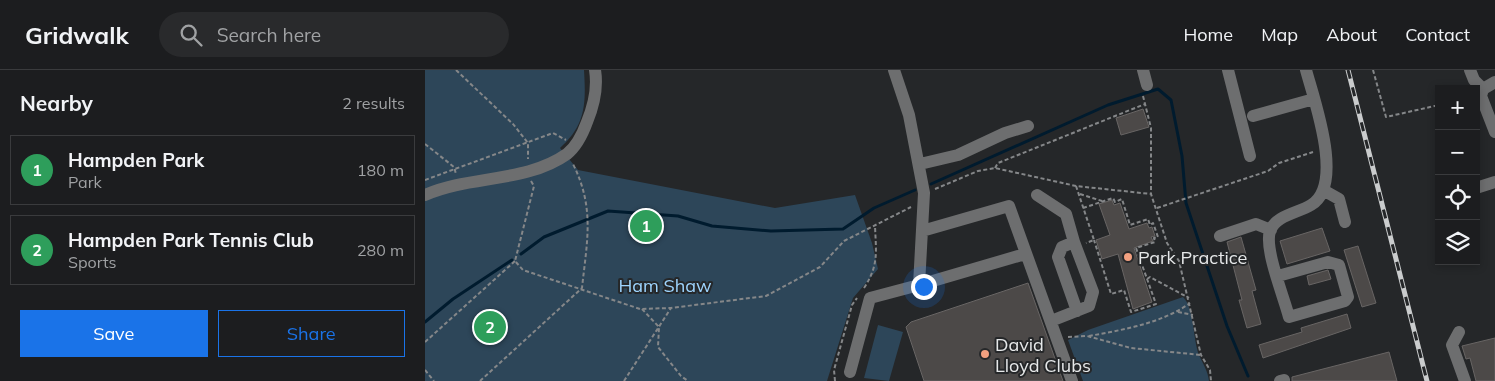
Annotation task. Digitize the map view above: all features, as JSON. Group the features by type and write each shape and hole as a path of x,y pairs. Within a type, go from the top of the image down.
{"street":[{"path":"425,195 459,185 527,173 571,149 581,136 593,108 597,81 595,70"},
{"path":"894,70 909,115 920,164 923,196 919,285"},
{"path":"1143,70 1147,85"},
{"path":"1228,70 1250,156"},
{"path":"1278,276 1328,262 1339,265 1348,297 1345,301 1289,316 1269,246 1271,230 1281,219 1314,204 1323,190 1327,179 1325,149 1306,70"},
{"path":"1495,82 1477,84 1495,132"},
{"path":"1253,116 1314,99"},
{"path":"920,164 958,155 1005,132 1028,126"},
{"path":"1480,187 1495,182"},
{"path":"1323,190 1339,199 1345,222"},
{"path":"1037,195 1067,214 1075,244 1093,292 1089,306 1051,320"},
{"path":"921,231 1009,206 1072,381"},
{"path":"1220,236 1256,224 1271,230"},
{"path":"1075,244 1062,247 1058,257 1077,311"},
{"path":"849,372 870,298 1025,254"},
{"path":"1459,332 1452,345 1465,381"}],"path":[{"path":"425,342 515,261 534,186 527,173 527,143 513,124 456,70"},
{"path":"1373,70 1386,117 1435,106"},
{"path":"995,168 998,163 1145,102 1151,128 1151,194 1167,243 1179,261 1201,355 1210,370 1211,381"},
{"path":"425,180 553,133 571,149 582,183 588,208 589,228 582,288 480,381"},
{"path":"425,144 455,170 459,185"},
{"path":"1157,208 1268,171 1301,155 1325,149"},
{"path":"515,261 523,270 642,309 671,308 766,296 820,267 845,241 919,203 923,196 978,171 995,168 1076,186 1151,194"},
{"path":"1076,186 1079,193 1083,208 1097,248 1111,294 1124,290 1131,312 1156,304 1136,248 1155,242 1154,238 1158,237 1153,223 1150,224 1148,219 1130,225 1121,199 1115,202 1113,198 1083,208"},
{"path":"1079,193 1102,202"},
{"path":"1075,244 1094,240"},
{"path":"1147,279 1150,277 1189,298"},
{"path":"1058,341 1071,336 1087,336 1110,332 1178,312 1190,303"},
{"path":"624,381 671,308"},
{"path":"642,309 659,327 658,347 681,376 688,381"},
{"path":"1178,312 1193,315"},
{"path":"1087,336 1131,348 1201,355"},
{"path":"425,370 434,381"}],"green space":[{"name":"Ham Shaw","path":"425,70 584,70 585,93 583,113 575,131 560,148 578,170 775,208 855,195 872,243 878,269 853,298 827,381 425,381"},
{"path":"1183,297 1189,308 1197,349 1209,381 1083,381 1068,340 1088,330"},
{"path":"878,325 903,332 889,381 864,378"}],"building":[{"path":"1143,109 1149,127 1121,135 1116,118"},
{"name":"Park Practice","path":"1112,200 1114,205 1120,203 1129,229 1147,223 1149,228 1152,227 1155,236 1151,237 1153,241 1134,248 1152,302 1133,309 1118,254 1102,259 1096,240 1110,235 1099,204"},
{"path":"1322,228 1330,251 1287,264 1280,241"},
{"path":"1241,237 1256,290 1252,291 1261,324 1247,328 1227,242"},
{"path":"1358,246 1376,303 1362,307 1344,250"},
{"path":"1328,270 1331,279 1309,285 1307,276"},
{"name":"David Lloyd Clubs","path":"1028,283 1063,381 924,381 906,327 911,322"},
{"path":"1347,314 1351,328 1263,358 1259,345 1302,332 1301,328"},
{"path":"1495,338 1495,381 1476,381 1470,358 1466,359 1462,346"},
{"path":"1389,352 1397,381 1292,381 1292,377"}],"waterway":[{"path":"931,184 1108,105 1158,89 1171,100 1182,156 1186,203 1227,326 1248,376"},
{"path":"521,254 544,237 608,211 678,216 712,226 771,231 843,229 874,208 915,190"},
{"path":"425,322 453,299 512,260"}],"railway":[{"path":"1348,70 1427,381"}],"place":[{"name":"Hampden Park","path":"646,226"},
{"name":"Park Practice","path":"1128,257"},
{"name":"Hampden Park Tennis Club","path":"490,327"},
{"name":"David Lloyd Clubs","path":"985,354"}]}
